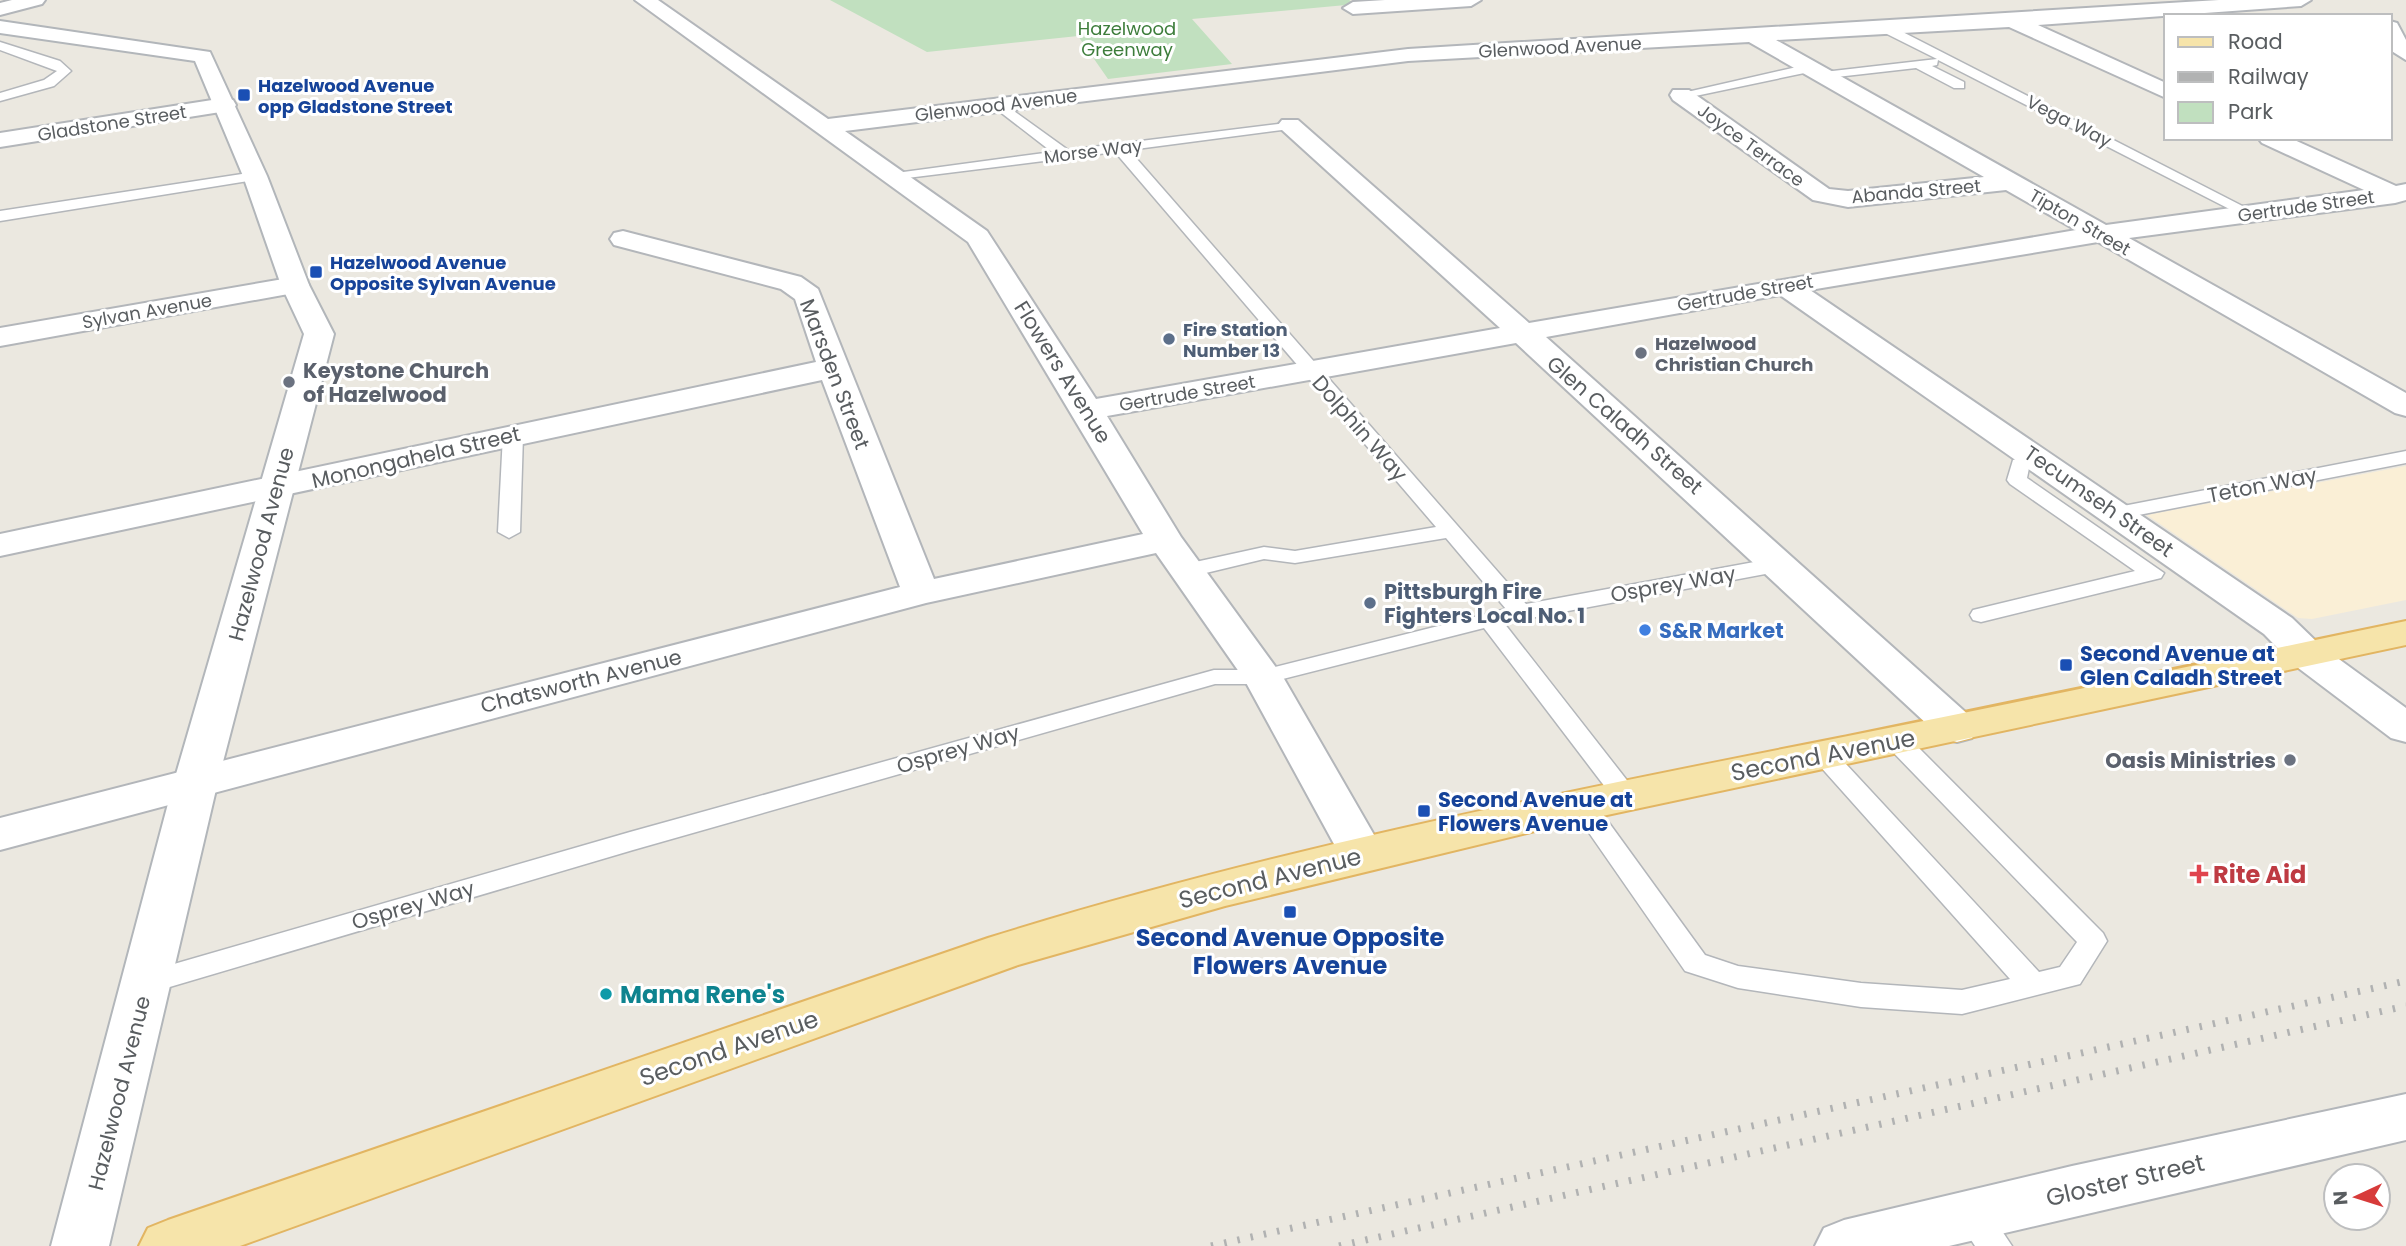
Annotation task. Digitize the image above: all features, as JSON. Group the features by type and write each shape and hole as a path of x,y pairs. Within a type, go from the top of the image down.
{"main road":[{"name":"Second Avenue","path":"168,1246 1005,951 1120,916 1362,854 1603,799 1957,728 2406,633"}],"street":[{"path":"0,9 35,0"},
{"name":"Flowers Avenue","path":"645,0 978,237 1175,556 1263,677 1362,854"},
{"path":"1371,24 1353,8 1471,0"},
{"path":"2013,21 2018,0"},
{"name":"Glenwood Avenue","path":"822,127 1408,55 1887,29 2301,0"},
{"path":"1968,4 2013,21 2164,90"},
{"name":"Hazelwood Avenue","path":"0,27 203,56 255,176 295,285 319,334 196,780 80,1246"},
{"path":"2392,31 2399,48 2406,54"},
{"name":"Tipton Street","path":"1755,37 2406,406"},
{"path":"1390,39 1408,55"},
{"name":"Joyce Terrace","path":"1681,95 1822,195"},
{"name":"Gladstone Street","path":"0,141 225,105"},
{"name":"Glen Caladh Street","path":"1290,125 1781,564 1957,728"},
{"path":"2275,140 2401,195"},
{"name":"Abanda Street","path":"1822,195 1848,199 2010,182"},
{"name":"Gertrude Street","path":"1087,410 2099,233 2401,195"},
{"name":"Marsden Street","path":"623,239 791,283 808,295 832,368 921,593"},
{"name":"Sylvan Avenue","path":"0,337 295,285"},
{"name":"Tecumseh Street","path":"1785,286 2278,625 2307,655 2406,727"},
{"name":"Monongahela Street","path":"0,545 832,368"},
{"name":"Chatsworth Avenue","path":"0,834 196,780 921,593 1175,556"},
{"name":"Gloster Street","path":"1844,1246 1984,1231 2406,1117"}],"lane":[{"name":"Vega Way","path":"1887,29 2250,214"},
{"path":"0,46 57,64 65,71 49,83 0,97"},
{"path":"1681,95 1817,72 1933,62"},
{"path":"1918,64 1959,85"},
{"path":"1000,105 1065,155"},
{"name":"Morse Way","path":"896,177 1290,125"},
{"name":"Dolphin Way","path":"1119,148 1521,612"},
{"path":"0,216 255,176"},
{"path":"509,532 513,435"},
{"name":"Teton Way","path":"2118,513 2406,457"},
{"path":"2039,459 2020,464 2017,480 2153,573"},
{"path":"1175,556 1264,553 1295,557 1450,531"},
{"name":"Osprey Way","path":"146,983 644,838 1214,677 1263,677 1521,612 1781,564"},
{"path":"1981,615 2190,564"},
{"path":"1489,619 1603,799 1695,963 1738,977 1874,996 1962,1002 2070,976 2093,941 1896,740"},
{"path":"1823,755 2032,985"}],"shaded area":[{"path":"2406,466 2406,600 2312,619 2298,618 2147,515"}],"green space":[{"name":"Hazelwood Greenway","path":"830,0 1349,0 1357,4 1192,19 1232,64 1108,79 1078,36 927,52"}],"railway":[{"path":"1211,1246 2406,981"},
{"path":"1339,1246 2406,1006"}],"place":[{"name":"Hazelwood Avenue opp Gladstone Street","path":"244,95"},
{"name":"Hazelwood Avenue Opposite Sylvan Avenue","path":"316,272"},
{"name":"Fire Station Number 13","path":"1169,339"},
{"name":"Hazelwood Christian Church","path":"1641,353"},
{"name":"Keystone Church of Hazelwood","path":"289,382"},
{"name":"Pittsburgh Fire Fighters Local No. 1","path":"1370,603"},
{"name":"S&R Market","path":"1645,630"},
{"name":"Second Avenue at Glen Caladh Street","path":"2066,665"},
{"name":"Oasis Ministries","path":"2290,760"},
{"name":"Second Avenue at Flowers Avenue","path":"1424,811"},
{"name":"Rite Aid","path":"2199,874"},
{"name":"Second Avenue Opposite Flowers Avenue","path":"1290,912"},
{"name":"Mama Rene's","path":"606,994"}]}
